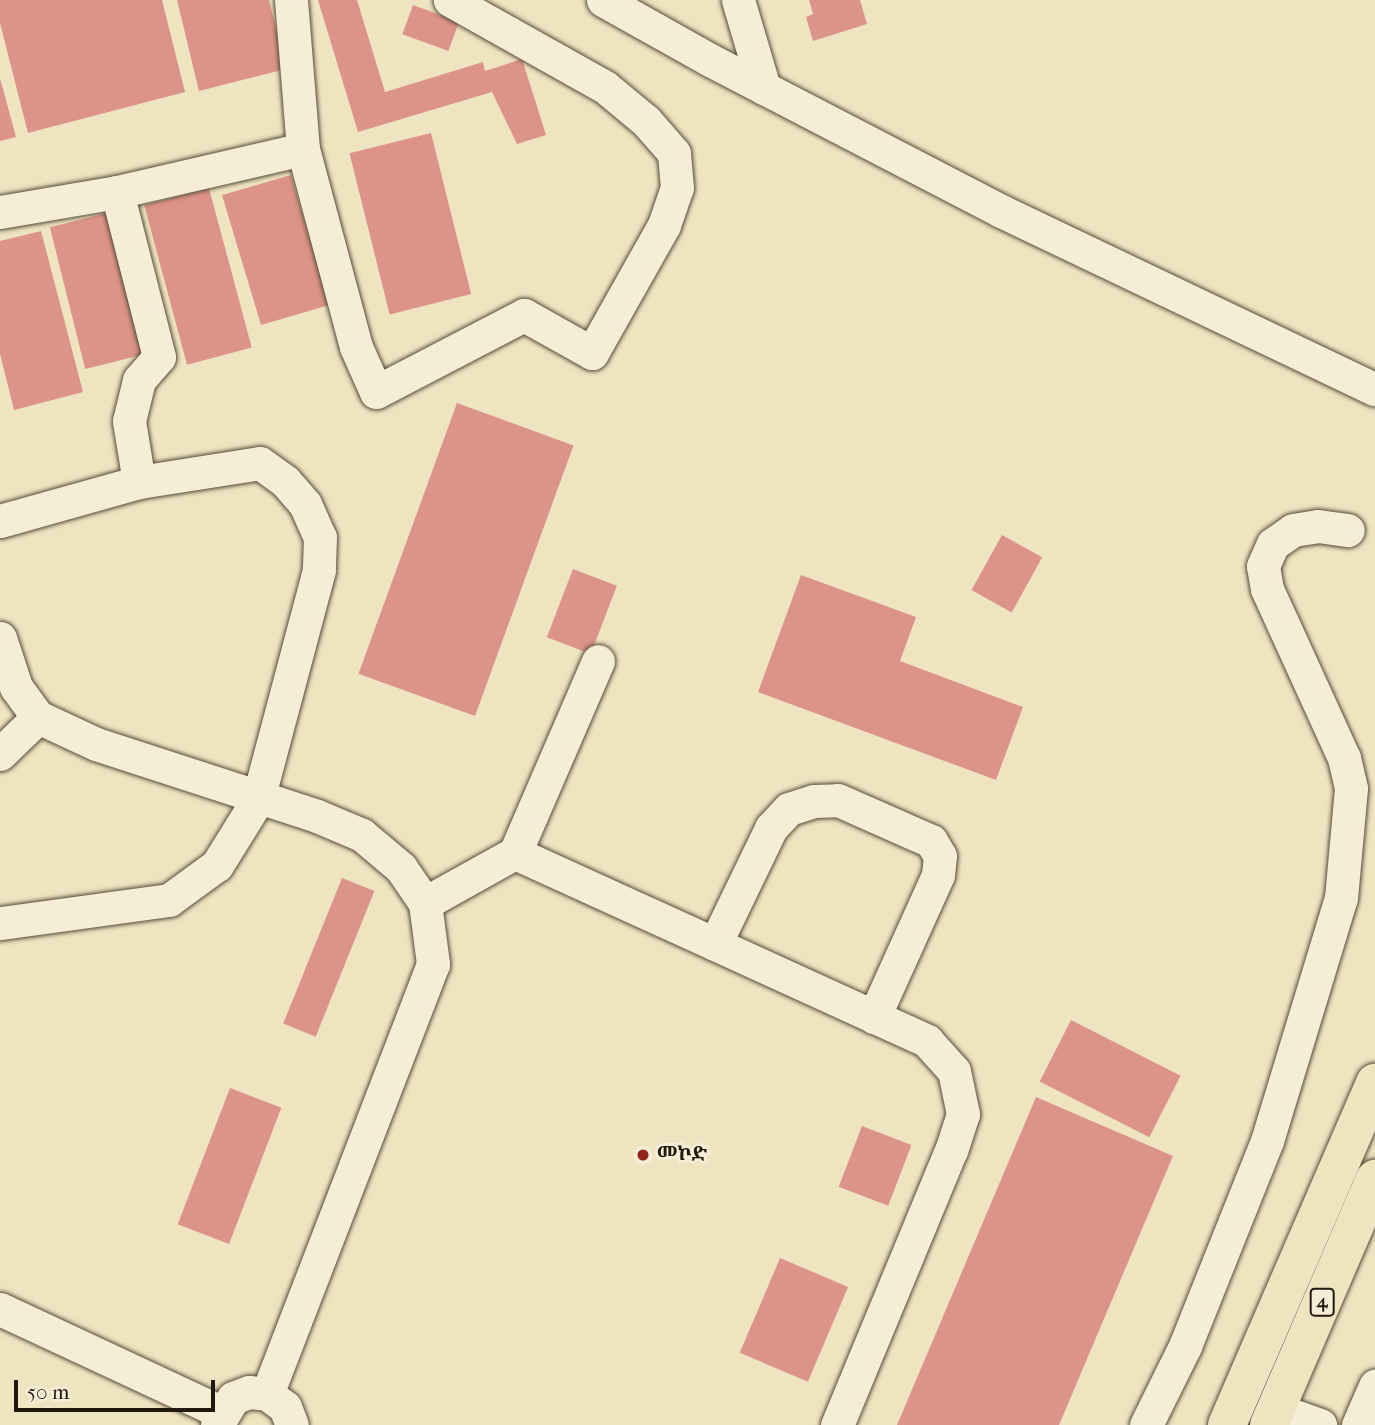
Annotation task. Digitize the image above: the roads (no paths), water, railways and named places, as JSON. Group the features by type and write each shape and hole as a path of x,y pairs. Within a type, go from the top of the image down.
{"main road":[{"path":"1227,1425 1375,1083"},
{"name":"4","path":"1272,1417 1375,1179"}],"street":[{"path":"291,0 303,149 356,347 376,393 524,315 592,353 664,225 677,188 674,153 646,121 605,87 450,0"},
{"path":"603,0 764,88 1001,211 1375,389"},
{"path":"738,0 764,88"},
{"path":"0,212 117,192 303,149"},
{"path":"117,192 159,357 139,380 129,421 139,482"},
{"path":"0,520 139,482 260,463 285,481 305,504 320,537 319,570 258,799 217,865 169,900 0,923"},
{"path":"1146,1425 1185,1346 1267,1141 1341,898 1351,788 1345,758 1267,589 1263,566 1273,544 1293,530 1318,526 1348,530"},
{"path":"0,638 16,687 38,717 96,744 362,835 401,868 425,903 433,964 267,1394"},
{"path":"425,903 515,853 598,661"},
{"path":"0,754 38,717"},
{"path":"715,944 771,828 789,809 814,801 838,800 930,841 940,856 938,875 874,1017"},
{"path":"515,853 927,1041 954,1070 963,1114 837,1425"},
{"path":"0,1309 219,1418 233,1398 249,1392 267,1394 285,1407 292,1425"},
{"path":"1358,1425 1375,1386"},
{"path":"1272,1417 1320,1425"}],"place":[{"name":"መኮድ","path":"643,1155"}]}
